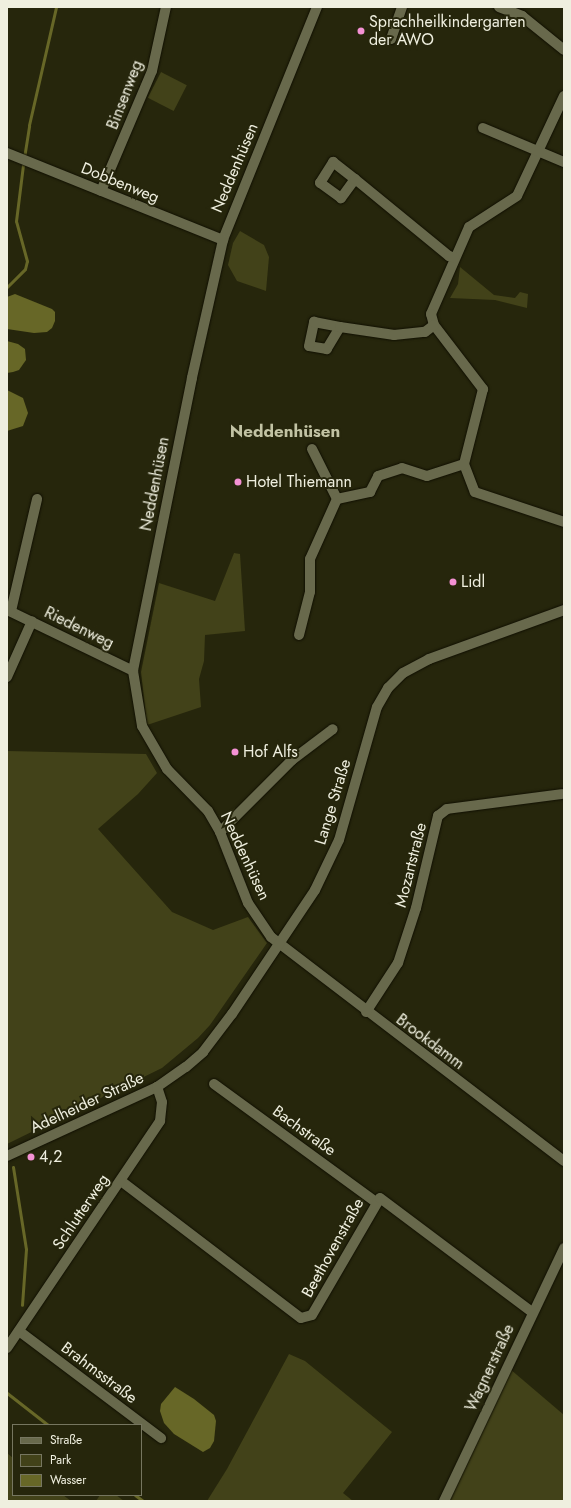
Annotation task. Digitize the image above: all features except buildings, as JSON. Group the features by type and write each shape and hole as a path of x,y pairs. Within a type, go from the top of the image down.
{"street":[{"name":"Binsenweg","path":"101,191 152,71 166,7"},
{"name":"Neddenhüsen","path":"279,945 248,903 220,832 208,811 167,769 142,726 133,671 192,378 223,240 317,7"},
{"path":"391,39 402,7"},
{"path":"499,7 524,11 564,50"},
{"path":"564,96 539,153 517,196 469,227 431,314 434,325 484,389 464,464 475,492 564,522"},
{"path":"483,128 539,153 564,162"},
{"name":"Dobbenweg","path":"7,153 223,240"},
{"path":"355,179 455,258"},
{"path":"340,326 394,335 425,332 434,325"},
{"path":"312,448 337,499"},
{"path":"337,499 370,492 378,476 402,468 427,476 464,464"},
{"name":"Riedenweg","path":"37,499 9,610 133,671"},
{"path":"299,635 310,592 310,559 337,499"},
{"name":"Lange Straße","path":"157,1087 186,1067 203,1052 279,945 315,890 339,840 377,707 388,688 403,673 429,659 564,610"},
{"path":"7,677 32,621"},
{"path":"220,832 292,760 333,729"},
{"name":"Mozartstraße","path":"366,1012 398,963 416,908 438,816 447,809 463,806 562,794"},
{"name":"Brookdamm","path":"279,945 564,1161"},
{"name":"Bachstraße","path":"214,1084 376,1202"},
{"name":"Adelheider Straße","path":"7,1156 157,1087"},
{"name":"Schlutterweg","path":"7,1348 121,1181 162,1115 161,1095 157,1087"},
{"name":"Beethovenstraße","path":"121,1181 301,1318 312,1315 376,1202 383,1199 532,1312"},
{"name":"Wagnerstraße","path":"444,1501 532,1312 564,1248"},
{"name":"Brahmsstraße","path":"18,1331 161,1438"}],"green space":[{"path":"161,72 187,85 174,111 148,98"},
{"path":"240,231 264,245 269,257 266,291 237,281 228,265 233,243"},
{"path":"460,267 494,295 515,298 520,292 528,294 527,308 495,300 450,298 458,284"},
{"path":"234,553 240,554 245,631 205,635 204,661 199,679 201,707 147,725 141,672 159,583 215,601"},
{"path":"7,751 146,754 157,773 138,794 98,829 172,912 213,930 248,917 267,943 210,1025 198,1038 162,1068 7,1144"},
{"path":"289,1354 305,1361 392,1432 343,1493 353,1501 207,1501 227,1469"},
{"path":"510,1369 564,1415 564,1501 448,1501"},
{"path":"7,1453 12,1457 12,1496 64,1496 71,1501 7,1501"},
{"path":"99,1496 117,1496 124,1501 96,1501"}],"water":[{"path":"15,294 52,309 55,312 55,321 52,328 47,332 34,333 7,329 7,297"},
{"path":"7,341 18,344 25,349 26,360 19,370 7,373"},
{"path":"7,390 23,398 28,413 23,426 7,431"},
{"path":"175,1387 194,1399 214,1415 216,1421 214,1441 210,1448 203,1452 174,1434 164,1423 160,1411 161,1404"}],"waterway":[{"path":"24,158 29,125 56,7"},
{"path":"7,287 25,269 27,261 16,221 23,165"},
{"path":"13,1167 26,1249 22,1305"},
{"path":"7,1393 47,1424"},
{"path":"136,1496 143,1501"}],"place":[{"name":"Sprachheilkindergarten der AWO","path":"361,31"},
{"name":"Hotel Thiemann","path":"238,482"},
{"name":"Lidl","path":"453,582"},
{"name":"Hof Alfs","path":"235,752"},
{"name":"4,2","path":"31,1157"}],"district":[{"name":"Neddenhüsen","path":"285,432"}]}
